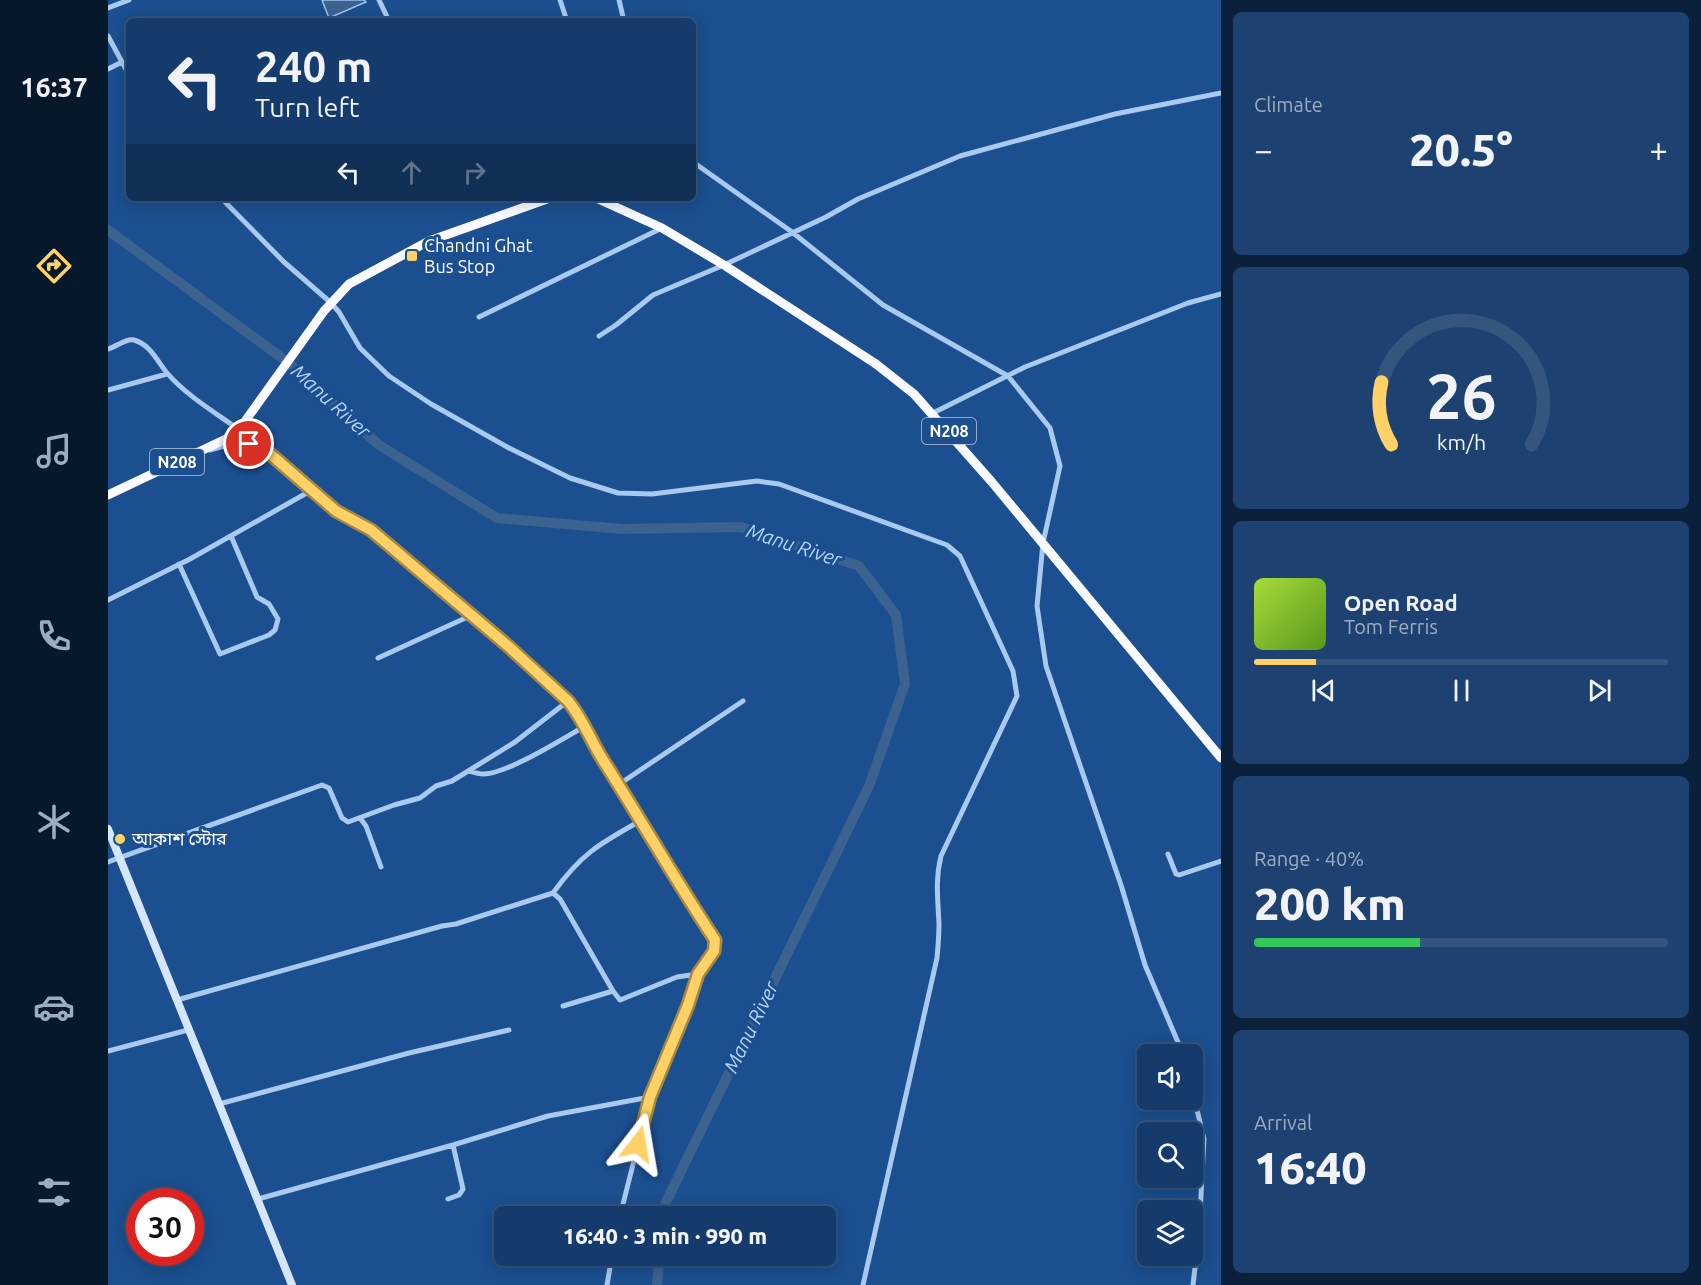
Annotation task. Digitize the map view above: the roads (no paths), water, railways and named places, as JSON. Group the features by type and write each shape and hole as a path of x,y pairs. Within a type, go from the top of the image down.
{"highway":[{"name":"N208","path":"108,495 228,438 240,426 330,302 349,284 429,240 541,201"},
{"name":"N208","path":"603,201 662,228 724,265 876,364 914,394 933,413 1043,543 1221,758"}],"main road":[{"path":"108,829 292,1285"}],"street":[{"path":"108,8 129,0"},
{"path":"379,0 388,18"},
{"path":"560,0 566,18"},
{"path":"619,0 623,18"},
{"path":"108,36 126,69"},
{"path":"108,69 122,62"},
{"path":"599,336 653,295 724,265 858,199 960,156 1115,114 1221,93"},
{"path":"696,164 792,232 883,306 1008,376 1050,428 1060,466 1043,543 1037,606 1046,666 1121,885 1145,965 1179,1044"},
{"path":"224,201 284,262 330,302 339,312 360,348 389,376 431,404 509,448 570,478 618,493 652,494 757,481 779,484 947,545 960,556 1012,671 1017,696 993,751 941,856 937,871 939,926 937,958 863,1285"},
{"path":"479,317 662,228"},
{"path":"933,413 1008,376 1188,303 1221,294"},
{"path":"108,349 131,340 136,341 155,354 167,374 187,392 240,426"},
{"path":"108,390 167,374"},
{"path":"186,458 231,444 261,446 336,511 371,530 472,615 568,701 577,711 672,876 715,940 714,951 698,974 688,1005 650,1097 623,1206"},
{"path":"108,600 231,536 312,490"},
{"path":"179,564 220,654 269,635 275,630 278,619 269,604 257,597 231,536"},
{"path":"378,658 472,615"},
{"path":"108,862 322,785 329,788 345,821 348,822 420,798 436,786 452,781 515,742 568,701"},
{"path":"618,785 743,701"},
{"path":"468,771 484,774 506,768 533,756 585,726"},
{"path":"360,818 366,826 381,867"},
{"path":"177,1000 456,924 553,893 579,860 596,846 640,821"},
{"path":"1168,854 1176,874 1179,875 1221,861"},
{"path":"553,893 560,899 620,1000 677,977 698,974"},
{"path":"563,1006 613,991"},
{"path":"108,1051 188,1030"},
{"path":"219,1104 409,1053 509,1030"},
{"path":"258,1199 548,1116 650,1097"},
{"path":"1193,1285 1199,1233 1204,1140 1197,1110"},
{"path":"448,1199 459,1195 463,1189 453,1145"},
{"path":"607,1285 610,1266"}],"water":[{"path":"322,0 364,0 366,2 329,18"}],"waterway":[{"name":"Manu River","path":"108,230 286,361 379,445 497,518 622,529 741,527 859,566 896,615 905,684 869,786 665,1206"},
{"name":"Manu River","path":"657,1285 659,1266"}],"place":[{"name":"Chandni Ghat Bus Stop","path":"412,256"},
{"name":"আকাশ স্টোর","path":"120,839"}]}
